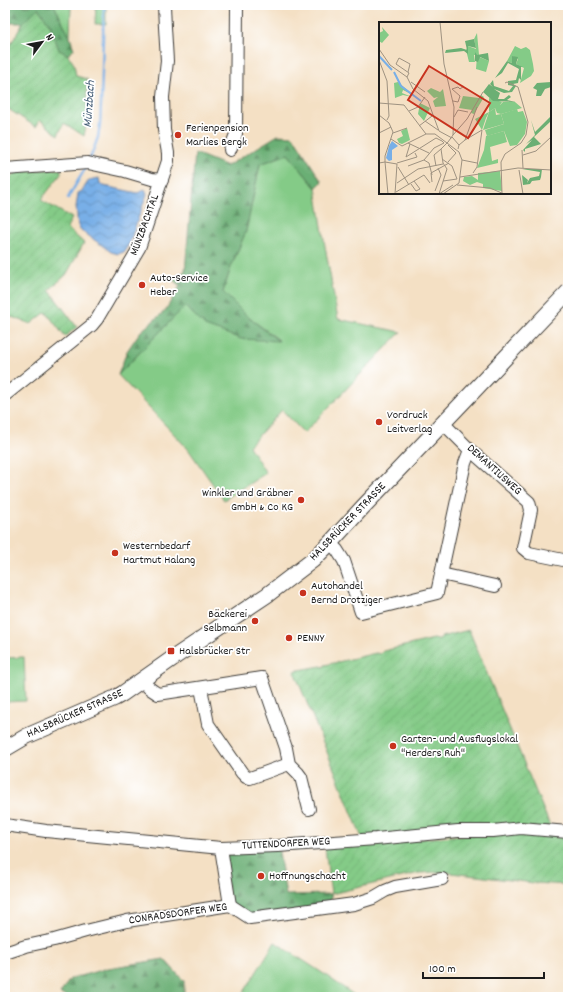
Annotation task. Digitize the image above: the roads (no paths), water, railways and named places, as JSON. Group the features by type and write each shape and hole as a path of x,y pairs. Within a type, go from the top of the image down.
{"main road":[{"name":"HALSBRÜCKER STRASSE","path":"5,749 27,736 115,698 267,595 313,560 568,292"}],"street":[{"name":"MÜNZBACHTAL","path":"5,395 92,325 139,248 168,161 164,130 163,97 167,61 164,5"},
{"path":"230,150 236,134 237,5"},
{"path":"5,168 81,163 94,164 152,179 162,180"},
{"name":"DEMANTIUSWEG","path":"443,423 470,450 529,502 531,510 523,548 529,553 568,561"},
{"path":"330,543 337,550 344,561 361,612 437,593 465,463 470,450"},
{"path":"441,574 495,586"},
{"path":"142,680 151,690 158,694 262,678 286,748 289,764 302,777 309,809"},
{"path":"201,688 208,724 246,777 250,778 289,764"},
{"name":"TUTTENDORFER WEG","path":"5,825 46,831 221,848 278,846 458,831 493,831 521,828 568,832"},
{"path":"221,848 230,905"},
{"name":"CONRADSDORFER WEG","path":"5,953 26,946 127,921 230,905 250,918 354,904 373,898 395,887 442,879"}],"water":[{"path":"99,178 100,183 104,186 138,193 145,189 147,194 129,244 124,252 118,254 111,252 82,231 78,226 76,207 78,193 82,191 89,180"}],"waterway":[{"name":"Münzbach","path":"90,159 98,137 100,124 104,5"},
{"name":"Münzbach","path":"68,198 86,167"}],"place":[{"name":"Ferienpension Marlies Bergk","path":"178,135"},
{"name":"Auto-Service Heber","path":"142,285"},
{"name":"Vordruck Leitverlag","path":"379,422"},
{"name":"Winkler und Gräbner GmbH & Co KG","path":"301,500"},
{"name":"Westernbedarf Hartmut Halang","path":"115,553"},
{"name":"Autohandel Bernd Drotziger","path":"303,593"},
{"name":"Bäckerei Selbmann","path":"255,621"},
{"name":"PENNY","path":"289,638"},
{"name":"Halsbrücker Str","path":"171,651"},
{"name":"Garten- und Ausflugslokal \"Herders Ruh\"","path":"393,746"},
{"name":"Hoffnungschacht","path":"261,876"}]}
